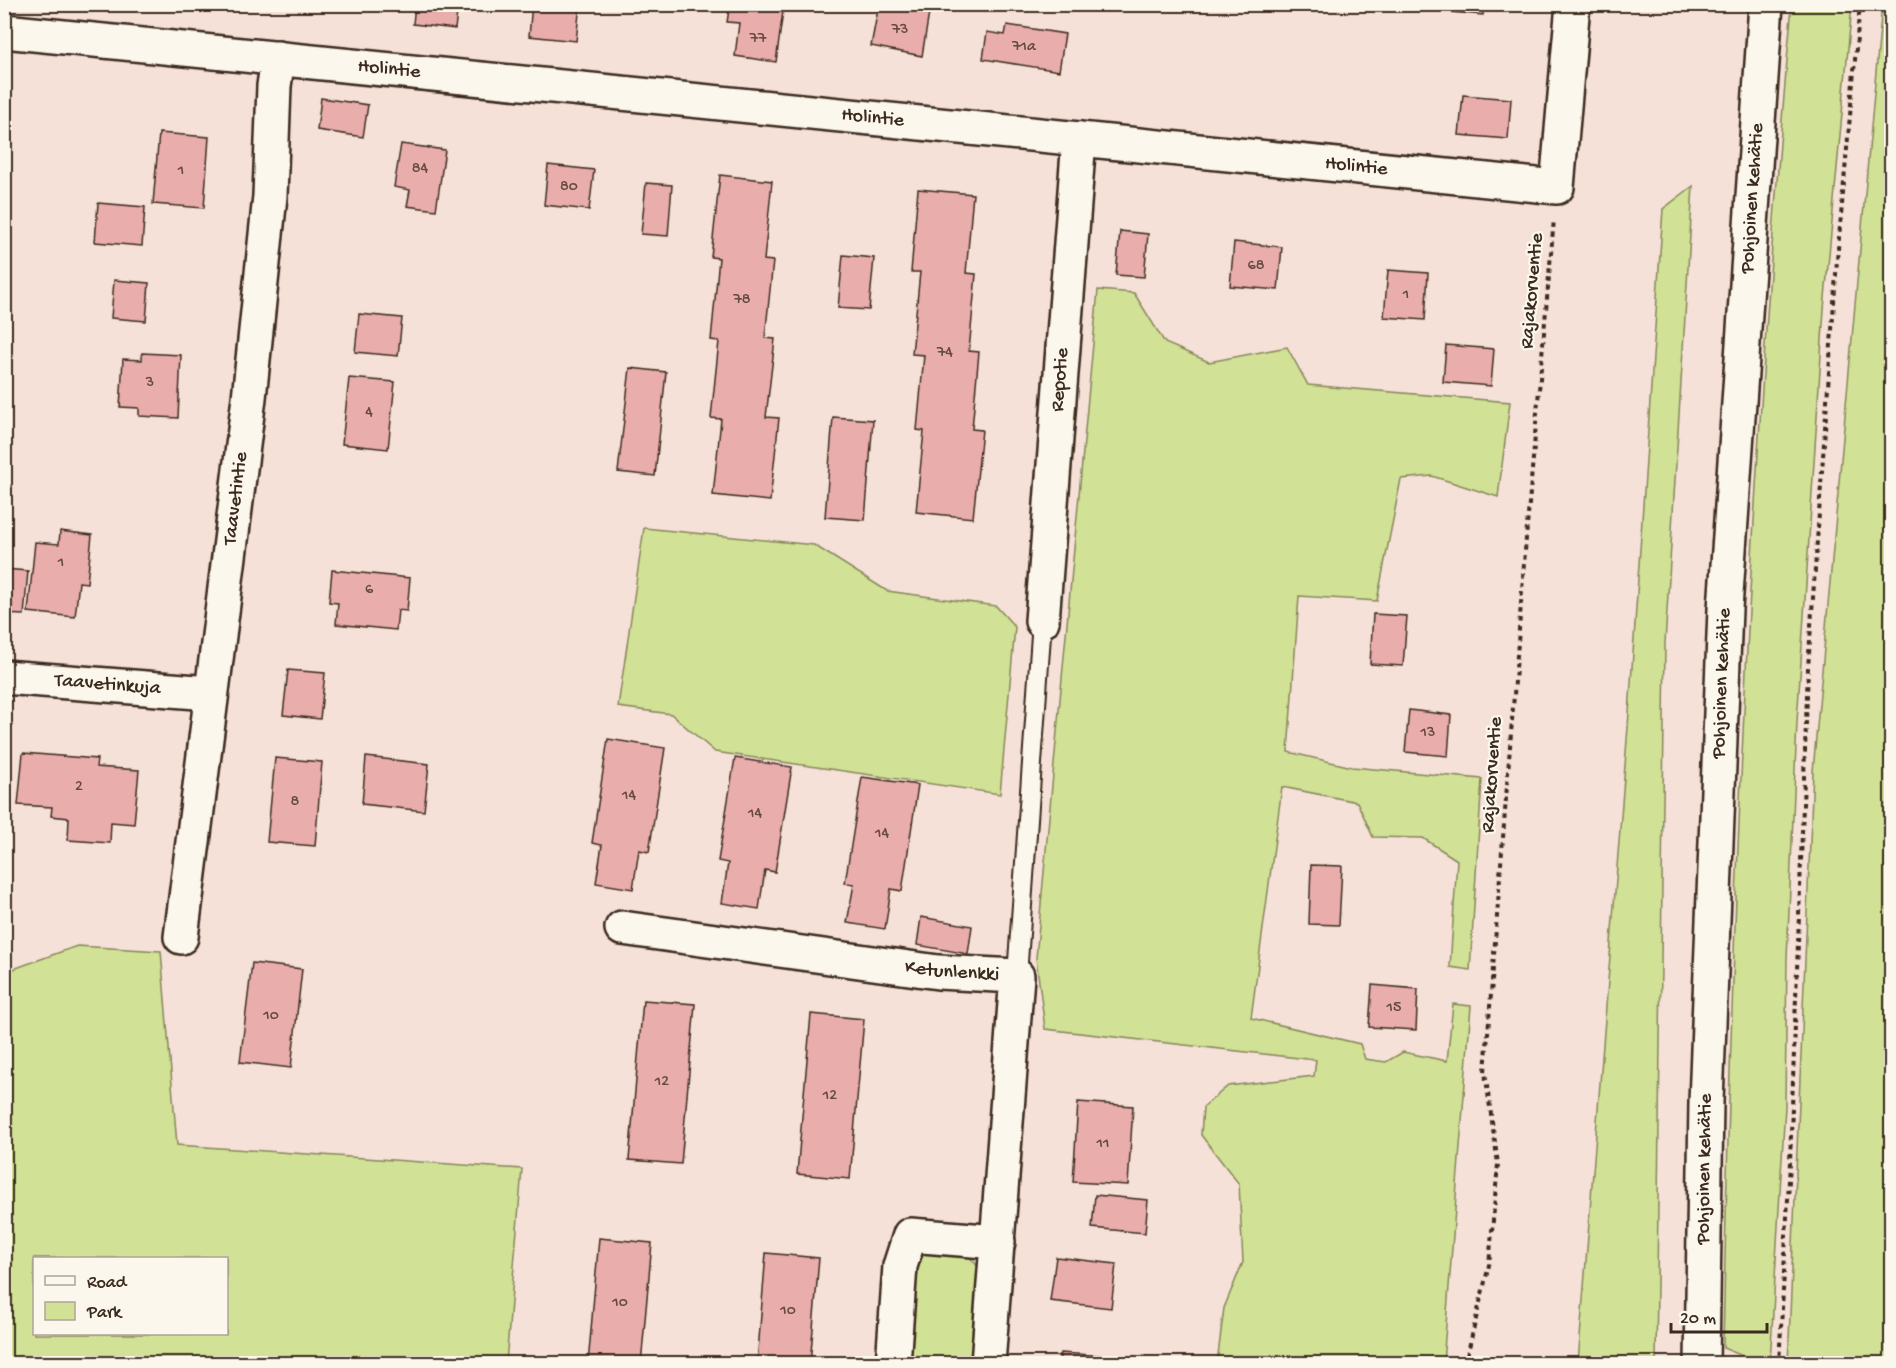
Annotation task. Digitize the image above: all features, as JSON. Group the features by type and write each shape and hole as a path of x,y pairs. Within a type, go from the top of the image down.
{"street":[{"path":"1557,187 1573,4"},
{"name":"Pohjoinen kehätie","path":"1702,1364 1706,1102 1725,609 1766,4"},
{"name":"Holintie","path":"4,31 1557,187"},
{"name":"Taavetintie","path":"181,937 249,398 270,196 274,86 278,58"},
{"name":"Repotie","path":"1042,621 1079,139"},
{"name":"Taavetinkuja","path":"4,677 210,693"},
{"name":"Ketunlenkki","path":"622,928 938,972 1017,976 988,1364"},
{"path":"893,1364 900,1266 910,1235 998,1242"}],"lane":[{"path":"1017,976 1042,621"}],"path":[{"path":"1779,1364 1790,1162 1808,668 1837,260 1860,4"},
{"name":"Rajakorventie","path":"1466,1364 1489,1264 1498,1164 1485,1072 1524,562 1557,187"}],"green space":[{"path":"1792,5 1852,5 1824,309 1797,722 1787,959 1785,1106 1770,1363 1749,1364 1748,1358 1723,1348 1732,1012 1746,676 1765,340"},
{"path":"1882,5 1892,5 1891,1363 1788,1363 1813,771"},
{"path":"1693,186 1665,643 1656,1363 1578,1363 1628,727 1663,209"},
{"path":"1098,290 1134,293 1165,343 1209,362 1287,347 1308,385 1510,402 1498,497 1432,476 1401,479 1377,601 1299,596 1288,752 1352,767 1482,779 1470,970 1450,967 1457,860 1423,838 1373,837 1357,802 1282,787 1251,1018 1360,1044 1365,1059 1386,1062 1403,1052 1447,1061 1453,1004 1471,1006 1443,1363 1217,1363 1224,1308 1243,1262 1239,1184 1201,1135 1203,1107 1228,1086 1314,1076 1316,1060 1045,1029 1036,958"},
{"path":"644,528 814,545 887,591 996,606 1015,627 1000,794 715,752 671,714 618,707"},
{"path":"77,946 161,951 177,1145 522,1169 506,1363 5,1363 5,972"},
{"path":"928,1251 954,1252 967,1256 978,1266 982,1275 974,1363 905,1364 914,1266"}],"building":[{"path":"415,4 458,4 455,29 413,24"},
{"path":"532,4 580,4 576,41 529,36"},
{"path":"730,4 784,4 776,62 735,56 739,23 727,22"},
{"path":"879,4 929,13 922,56 871,46"},
{"path":"1452,4 1484,4 1483,15 1451,12"},
{"path":"1007,25 1065,34 1059,71 983,59 987,32 1005,35"},
{"path":"1463,95 1511,99 1508,139 1459,135"},
{"path":"321,98 368,105 363,137 317,130"},
{"path":"159,133 209,137 204,208 153,204"},
{"path":"401,144 445,150 436,210 407,206 410,190 394,187"},
{"path":"548,165 594,170 589,210 544,205"},
{"path":"720,175 772,181 764,260 773,261 765,338 775,339 766,417 779,418 770,501 713,495 721,419 711,418 719,341 711,340 719,258 711,257"},
{"path":"646,183 672,185 668,236 641,234"},
{"path":"918,189 973,194 966,273 976,274 969,351 979,352 972,429 982,430 973,518 916,512 924,431 917,430 924,355 912,354 920,272 911,272"},
{"path":"98,203 145,207 142,246 95,242"},
{"path":"1120,231 1148,234 1144,277 1116,275"},
{"path":"1234,242 1282,247 1278,290 1230,286"},
{"path":"843,255 874,258 869,310 838,308"},
{"path":"1388,270 1428,273 1425,320 1384,317"},
{"path":"114,280 149,283 146,321 111,318"},
{"path":"359,314 402,318 398,356 355,352"},
{"path":"1446,345 1494,349 1491,386 1443,382"},
{"path":"142,353 181,355 178,418 139,416 139,408 120,407 123,359 142,360"},
{"path":"630,368 666,372 655,476 618,472"},
{"path":"349,378 395,382 388,449 342,444"},
{"path":"833,417 873,420 865,520 825,517"},
{"path":"60,531 92,535 87,583 79,582 75,617 28,612 35,542 59,544"},
{"path":"4,569 28,571 24,615 4,614"},
{"path":"332,570 410,578 407,611 398,610 396,630 336,624 338,603 329,602"},
{"path":"1373,614 1407,616 1403,666 1370,664"},
{"path":"288,670 325,673 320,719 283,715"},
{"path":"1409,710 1451,715 1448,756 1405,752"},
{"path":"608,739 665,748 649,852 639,850 633,889 596,883 602,845 592,843"},
{"path":"23,753 97,759 96,767 139,770 134,824 111,822 110,843 68,840 69,818 51,816 52,807 18,805"},
{"path":"366,757 429,764 424,811 362,804"},
{"path":"275,758 322,762 315,846 267,842"},
{"path":"735,758 792,767 775,872 765,870 759,909 722,903 728,863 718,861"},
{"path":"862,777 918,785 902,891 891,889 885,929 847,923 854,884 845,883"},
{"path":"1311,865 1342,866 1339,925 1309,924"},
{"path":"921,917 972,926 968,954 917,945"},
{"path":"252,963 302,969 291,1068 240,1062"},
{"path":"1372,985 1418,989 1416,1030 1369,1027"},
{"path":"643,1000 695,1004 681,1164 629,1160"},
{"path":"811,1014 864,1019 850,1179 797,1174"},
{"path":"1078,1102 1133,1106 1128,1185 1073,1182"},
{"path":"1095,1195 1148,1200 1145,1233 1092,1228"},
{"path":"599,1238 652,1243 641,1364 588,1364"},
{"path":"766,1253 819,1258 810,1364 757,1364"},
{"path":"1056,1257 1116,1264 1111,1308 1050,1301"},
{"path":"1060,1353 1107,1356 1106,1364 1059,1364"}]}
